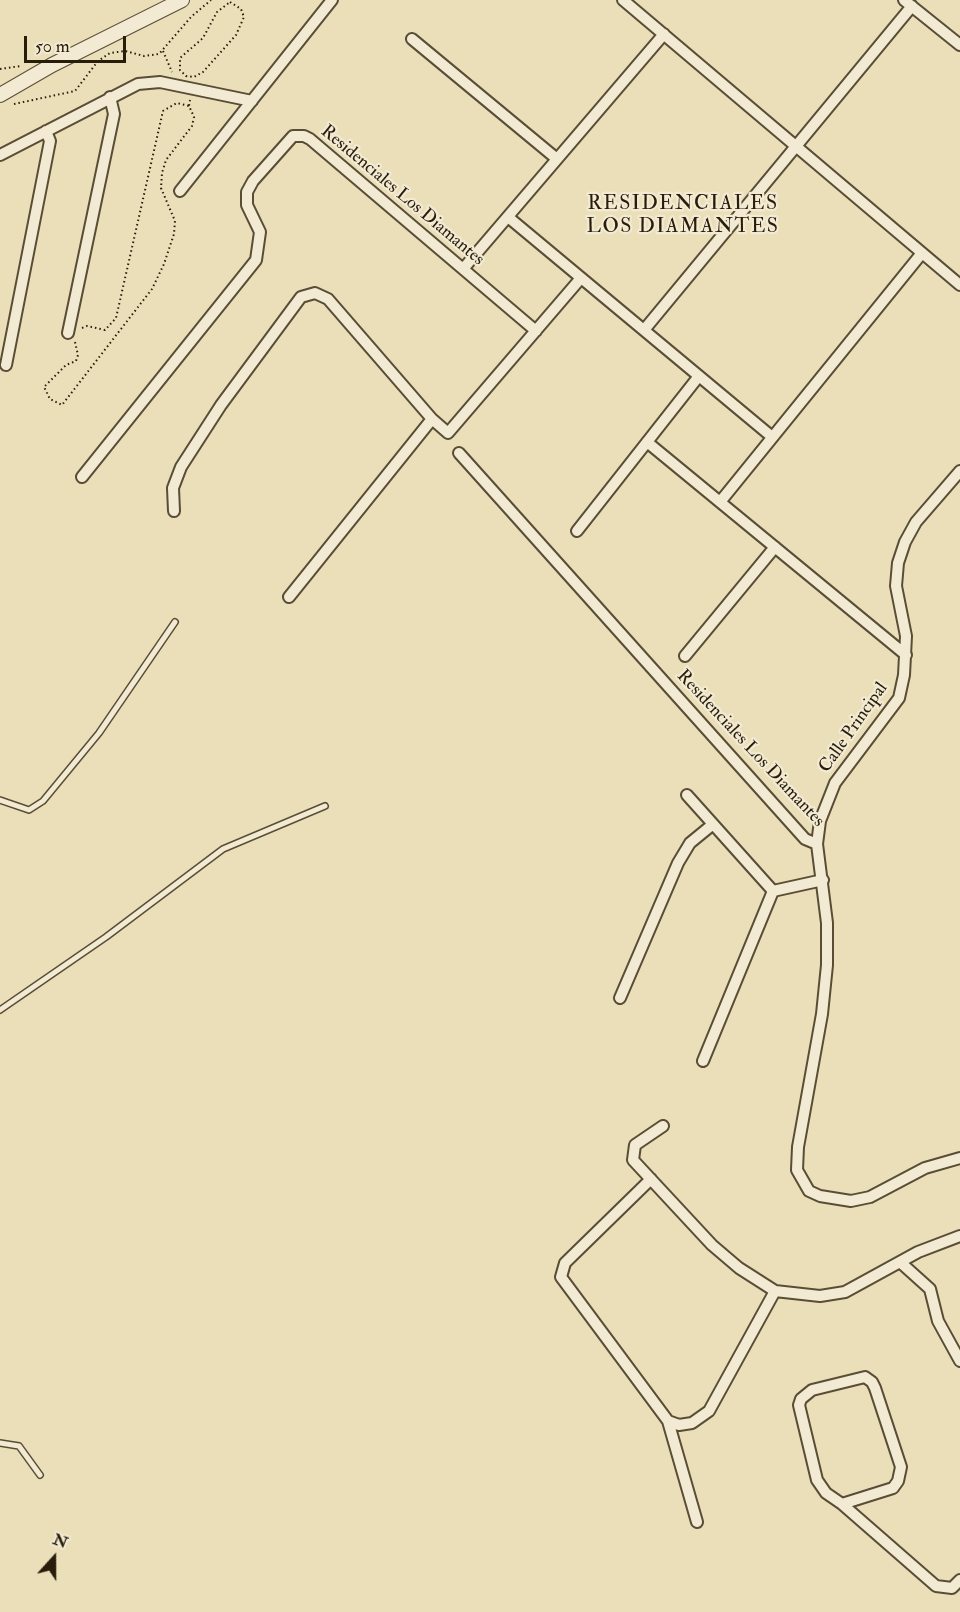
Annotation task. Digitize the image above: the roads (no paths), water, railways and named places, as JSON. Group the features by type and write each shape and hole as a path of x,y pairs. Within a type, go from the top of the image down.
{"street":[{"path":"0,95 52,65 182,0"},
{"path":"180,191 332,0"},
{"path":"623,0 960,285"},
{"path":"644,330 796,146 908,3 960,45"},
{"path":"463,269 664,34"},
{"path":"412,39 557,159"},
{"path":"0,155 110,97 148,82 192,88 252,101"},
{"path":"71,333 114,114 110,97"},
{"path":"6,365 50,141 46,131"},
{"name":"Residenciales Los Diamantes","path":"82,477 250,268 259,251 260,232 248,205 249,186 290,137 300,135 310,139 536,331"},
{"path":"508,217 771,436"},
{"path":"720,502 771,436 922,253"},
{"path":"174,511 175,479 203,430 298,300 315,293 328,299 432,419 446,432 450,431 581,278"},
{"path":"577,531 699,376"},
{"path":"289,597 432,419"},
{"path":"647,442 906,655"},
{"name":"Residenciales Los Diamantes","path":"459,453 805,839 817,844 823,880 827,965 822,1014 798,1147 797,1170 802,1182 809,1191 820,1196 851,1201 870,1197 925,1168 960,1158"},
{"name":"Calle Principal","path":"817,844 824,808 835,783 899,698 906,655 906,636 896,586 898,563 905,542 916,522 960,471"},
{"path":"685,656 775,547"},
{"path":"687,795 773,891"},
{"path":"620,998 678,863 690,843 712,825"},
{"path":"773,891 823,880"},
{"path":"703,1061 773,891"},
{"path":"663,1126 635,1145 633,1160 712,1245 739,1268 775,1291 820,1296 845,1292 900,1262 960,1236"},
{"path":"651,1179 565,1263 561,1277 668,1421 697,1522"},
{"path":"900,1262 930,1289 938,1321 960,1361"},
{"path":"668,1421 679,1425 692,1423 709,1411 775,1291"},
{"path":"842,1504 893,1488 900,1476 901,1467 875,1388 872,1382 865,1377 805,1393 799,1405 817,1480 826,1493 842,1504 936,1586 952,1588 960,1580"}],"lane":[{"path":"0,800 29,810 43,801 99,733 176,622"},
{"path":"0,1010 106,937 224,849 325,806"},
{"path":"0,1443 19,1446 40,1475"}],"district":[{"name":"RESIDENCIALES LOS DIAMANTES","path":"683,216"}]}
